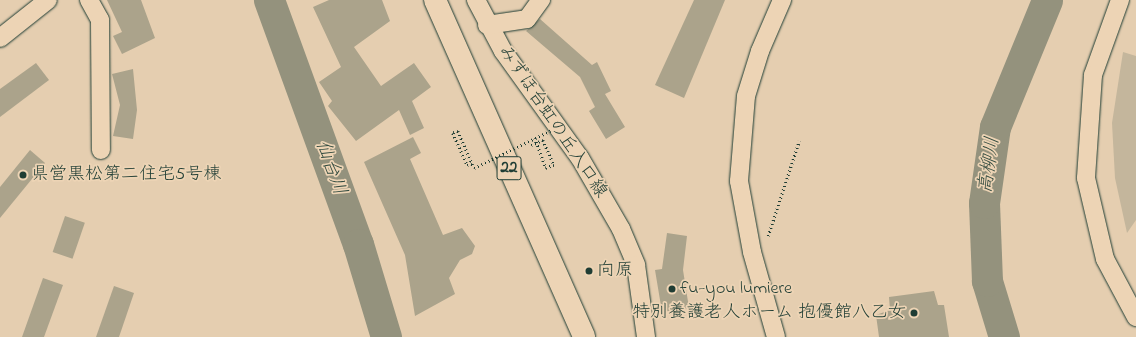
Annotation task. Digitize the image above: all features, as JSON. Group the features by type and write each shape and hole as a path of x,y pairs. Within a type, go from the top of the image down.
{"main road":[{"name":"22","path":"434,0 584,337"}],"street":[{"path":"0,38 48,0"},
{"path":"88,0 100,20 101,150"},
{"name":"みずほ台虹の丘入口線","path":"476,0 503,52 580,158 621,228 636,265 646,337"},
{"path":"488,25 527,18 541,0"},
{"path":"776,337 752,252 739,181 740,140 746,96 760,51 782,0"},
{"path":"1120,0 1093,75 1086,178 1105,259 1136,317"}],"path":[{"path":"472,162 467,165 453,133 458,131 474,168 550,131"},
{"path":"531,145 543,140 554,165 546,168 535,138"},
{"path":"752,252 767,240 799,141"}],"shaded area":[{"path":"1123,52 1136,56 1136,220 1127,233 1115,178 1112,123"}],"building":[{"path":"107,0 141,0 155,38 122,54 113,36 122,32"},
{"path":"329,0 382,0 390,21 354,47 381,86 414,63 431,87 412,101 424,128 410,135 399,110 356,141 328,106 332,101 319,82 341,67 313,7"},
{"path":"694,0 725,0 684,98 655,85"},
{"path":"540,19 592,65 597,62 611,91 605,94 625,127 606,139 589,111 595,107 580,77 526,31"},
{"path":"36,63 49,80 0,117 0,89"},
{"path":"133,69 137,110 133,139 113,136 120,105 112,74"},
{"path":"413,137 421,153 410,159 443,235 462,228 475,246 472,254 460,260 449,278 455,294 415,316 405,255 364,162"},
{"name":"県営黒松第二住宅5号棟","path":"30,150 45,163 0,218 0,187"},
{"path":"65,216 85,223 72,259 53,252"},
{"name":"fu-you lumiere","path":"667,233 687,236 683,270 689,308 662,312 655,270 662,269"},
{"path":"43,278 63,285 44,337 22,337"},
{"path":"114,286 134,293 119,337 96,337"},
{"name":"特別養護老人ホーム 抱優館八乙女","path":"934,291 938,305 944,305 949,337 879,337 876,315 890,310 889,297"}],"waterway":[{"name":"仙台川","path":"269,0 358,244 386,337"},
{"name":"高柳川","path":"1004,337 987,281 984,203 995,127 1047,0"}],"place":[{"name":"県営黒松第二住宅5号棟","path":"23,175"},
{"name":"向原","path":"589,271"},
{"name":"fu-you lumiere","path":"672,289"},
{"name":"特別養護老人ホーム 抱優館八乙女","path":"914,313"}]}
